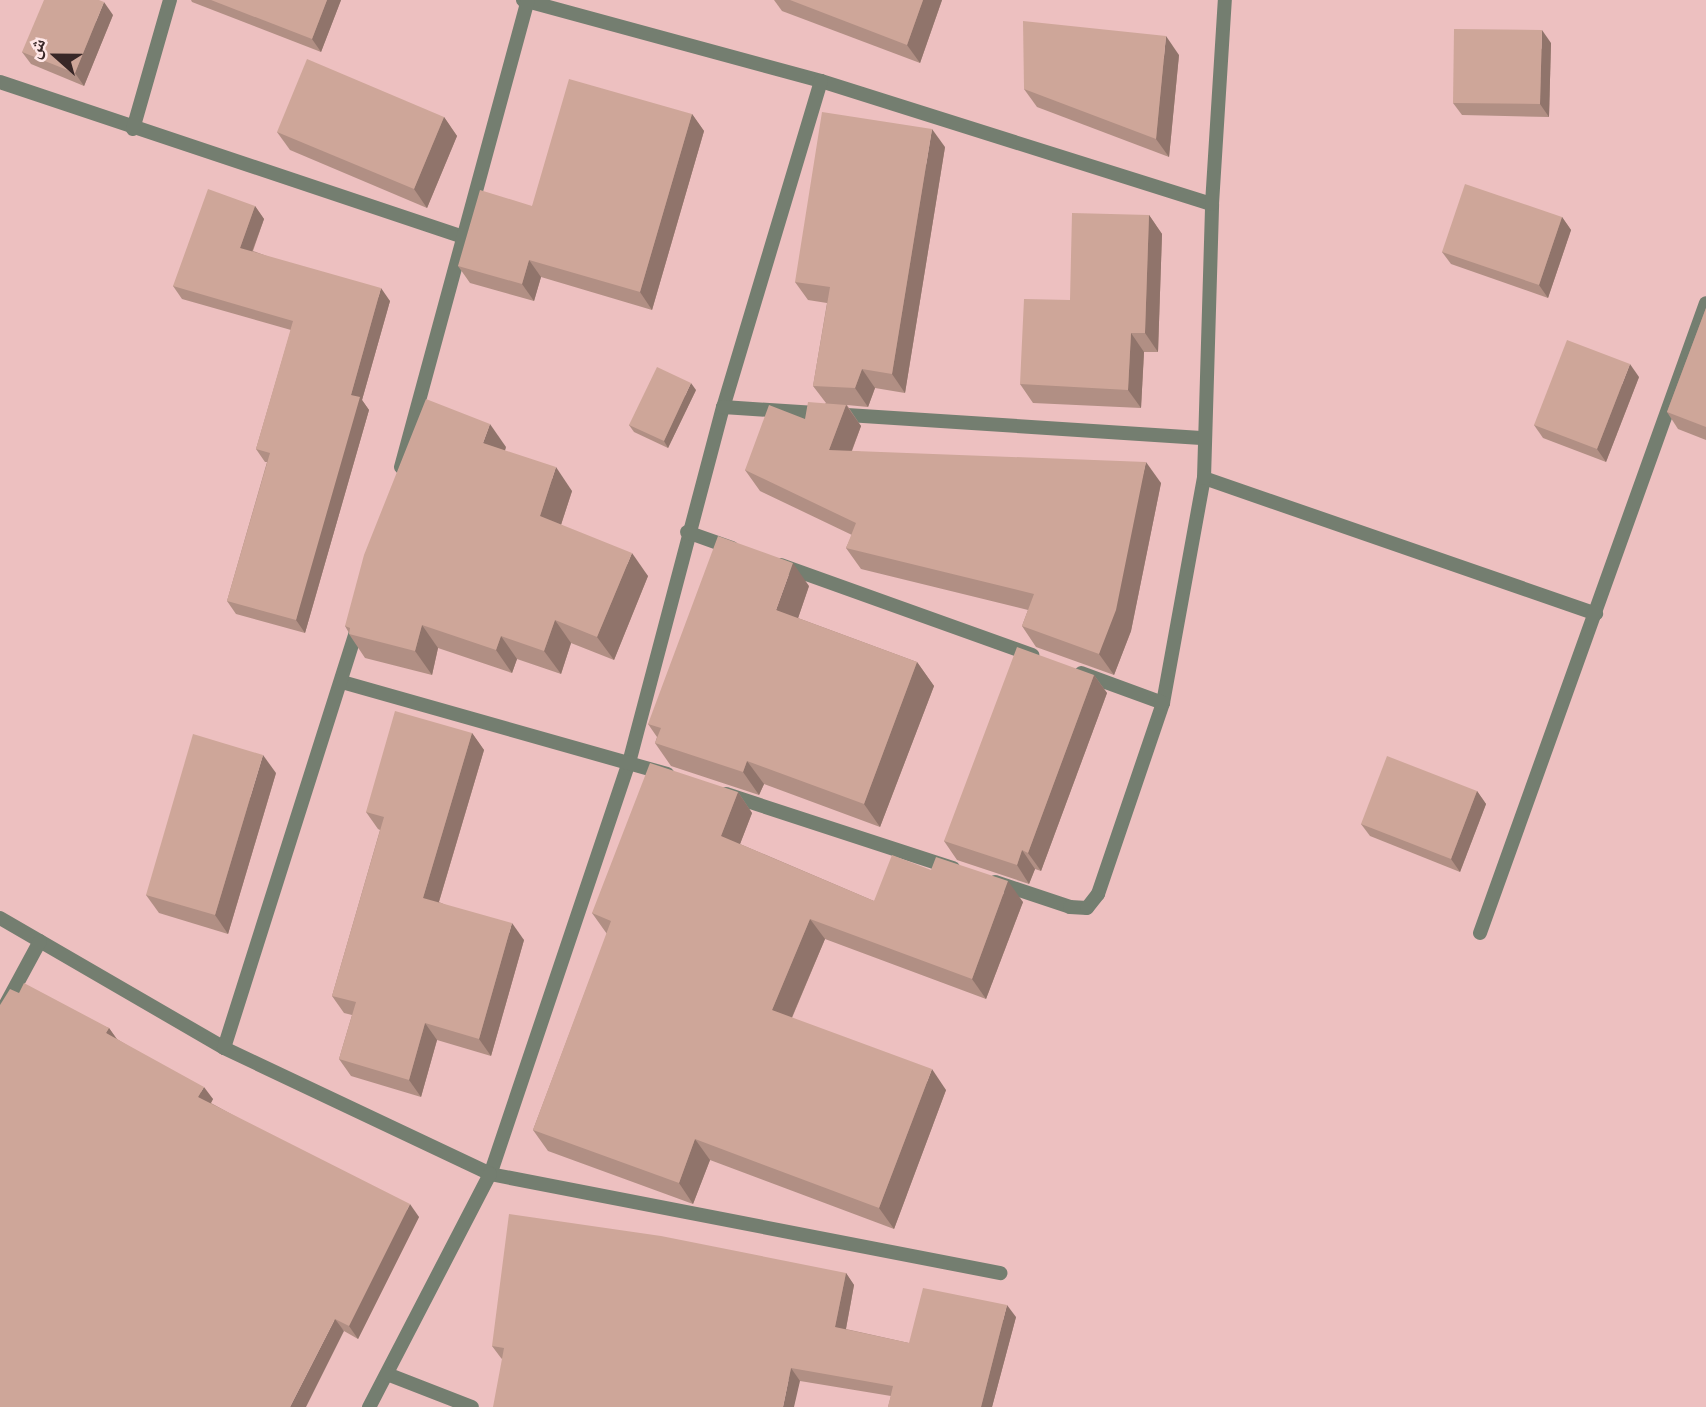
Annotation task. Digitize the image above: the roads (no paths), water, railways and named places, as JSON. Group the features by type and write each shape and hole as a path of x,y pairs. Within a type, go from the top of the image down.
{"street":[{"path":"133,129 170,0"},
{"path":"707,788 1070,907 1087,908 1098,894 1163,703 1204,478 1212,204 1225,0"},
{"path":"397,480 526,1 821,81 1212,204"},
{"path":"369,1407 490,1174 629,762 687,532 821,81"},
{"path":"0,82 133,129 464,237"},
{"path":"1480,933 1597,614 1706,303"},
{"path":"723,407 1205,438"},
{"path":"1204,478 1597,614"},
{"path":"687,532 1163,703"},
{"path":"224,1048 342,682 361,614"},
{"path":"342,682 681,779"},
{"path":"0,918 224,1048 490,1174 1000,1273"},
{"path":"0,1015 40,941"},
{"path":"387,1374 472,1407"}]}
